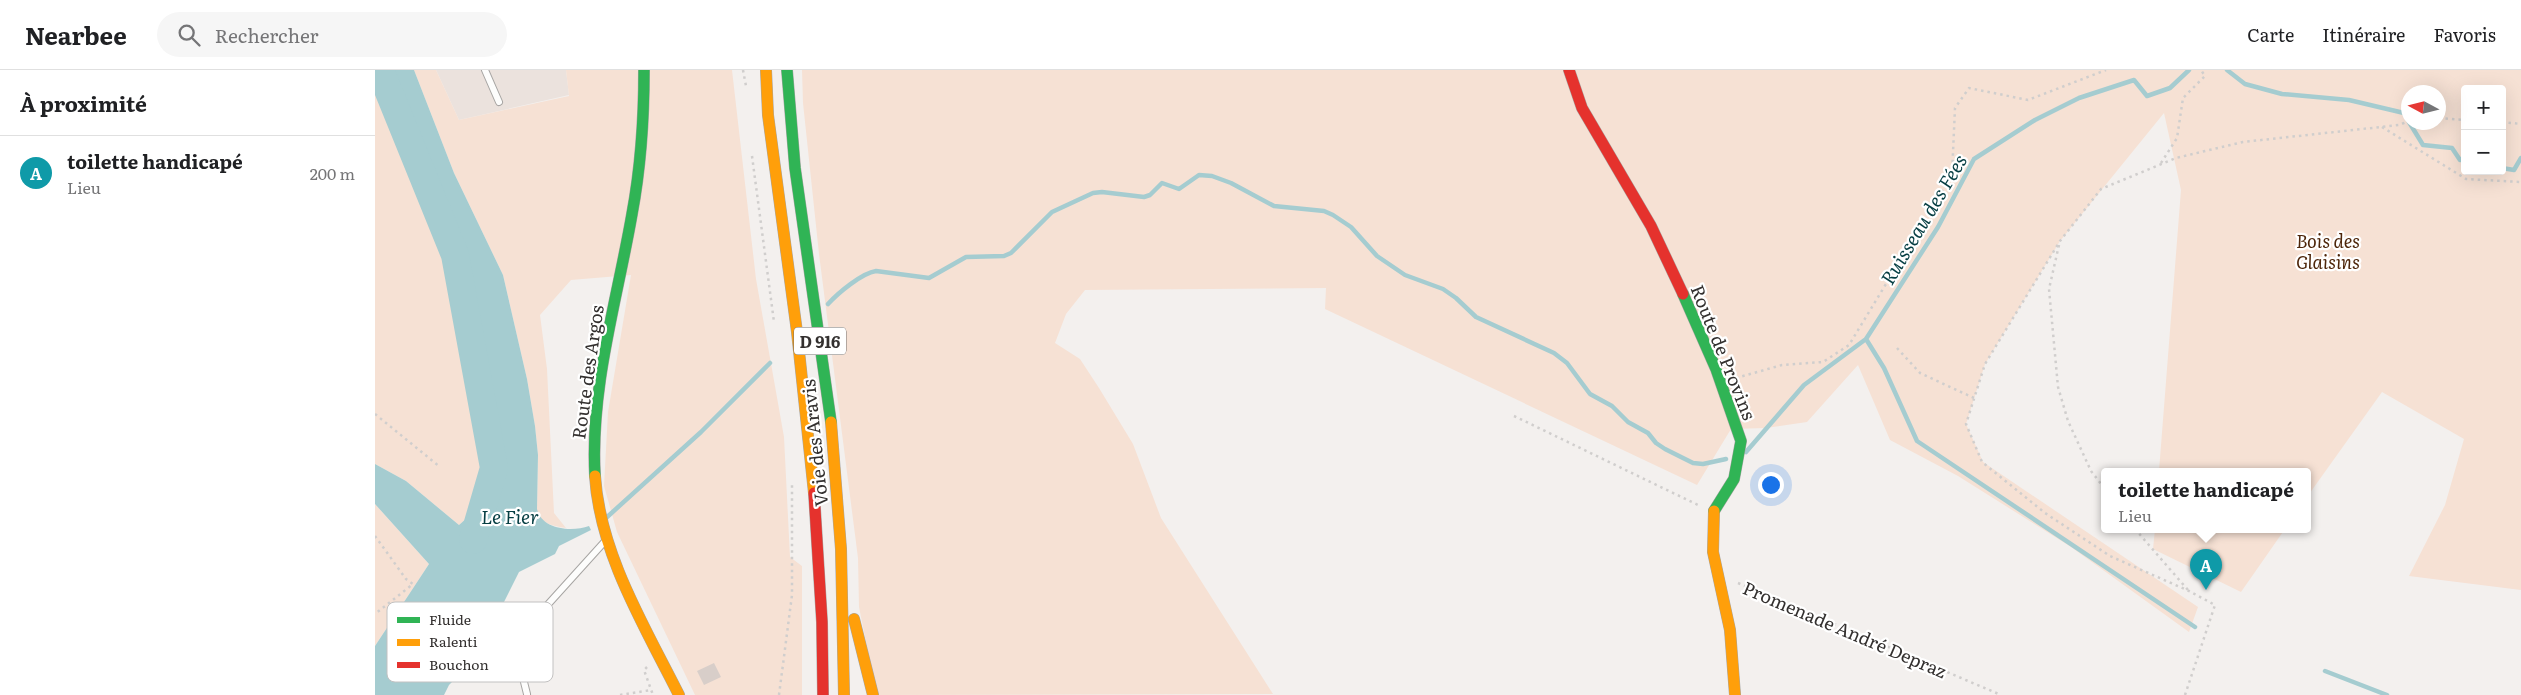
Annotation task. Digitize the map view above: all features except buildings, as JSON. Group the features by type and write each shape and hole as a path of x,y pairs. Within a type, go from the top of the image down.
{"main road":[{"name":"Route des Argos","path":"643,70 645,99 641,158 598,402 593,456 599,502 607,538 679,695"},
{"name":"Voie des Aravis","path":"766,70 768,115 815,494 822,625 823,695"},
{"name":"Voie des Aravis","path":"787,70 789,110 798,195 835,460 844,572 844,695"},
{"name":"Route de Provins","path":"1569,70 1582,108 1651,226 1720,382 1741,441 1734,479 1713,512"},
{"path":"1713,512 1713,552 1730,630 1735,695"},
{"path":"844,572 873,695"}],"lane":[{"path":"485,70 499,102"},
{"path":"550,602 607,538"},
{"path":"524,682 527,694"}],"path":[{"path":"743,70 747,87"},
{"path":"1720,382 1782,365 1823,362 1849,345 1952,175 1955,108 1969,88 2028,100 2106,70"},
{"path":"2159,165 2177,138 2183,98 2205,76 2201,70"},
{"path":"2446,119 2461,120"},
{"path":"2506,122 2521,124"},
{"path":"2185,695 2215,605 2189,591 2110,556 2045,513 1983,462 1966,424 1985,364 2060,242 2101,189 2176,158 2243,142 2401,123"},
{"path":"2381,127 2467,179 2521,182"},
{"path":"752,152 775,331"},
{"path":"2060,242 2049,289 2057,388 2068,421 2087,463 2101,483"},
{"path":"1897,348 1920,373 1974,398"},
{"path":"375,414 440,467"},
{"path":"1514,416 1713,512"},
{"path":"779,695 792,595 792,477"},
{"path":"2138,533 2189,591"},
{"path":"375,536 406,580 413,584 390,602"},
{"name":"Promenade André Depraz","path":"1718,575 2001,695"},
{"path":"375,614 387,605"},
{"path":"620,695 651,690"}],"shaded area":[{"path":"436,70 566,70 569,95 459,120"}],"green space":[{"path":"375,70 380,70 417,165 457,255 469,298 492,410 496,468 485,502 459,525 406,481 375,464"},
{"path":"414,70 436,70 459,120 569,96 566,70 732,70 756,279 784,437 790,557 802,566 802,695 695,695 617,532 604,486 608,412 631,275 571,280 540,315 547,369 554,513 566,528 552,525 541,518 537,509 538,455 535,426 527,379 503,275 454,173"},
{"name":"Bois des Glaisins","path":"802,70 2521,70 2521,590 2409,576 2445,505 2464,439 2382,392 2311,491 2311,468 2159,468 2181,190 2164,113 2060,241 1985,364 1966,424 1983,462 2198,607 2189,632 2071,547 1958,476 1890,440 1858,365 1807,422 1766,428 1731,429 1697,485 1325,309 1326,288 1085,290 1066,314 1055,343 1080,359 1099,388 1133,444 1161,518 1273,694 879,695 876,692 859,607 858,558 819,254 803,103"},
{"path":"375,504 429,564 404,602 387,602 387,628 375,646"},
{"path":"2155,533 2282,533 2241,592 2153,549"}],"water":[{"name":"Le Fier","path":"380,70 414,70 454,173 503,275 527,379 535,426 538,455 537,509 540,516 558,528 574,529 589,526 591,530 559,546 555,554 519,572 504,602 404,602 429,564 375,504 375,464 406,481 459,525 485,502 496,468 492,410 469,298 457,255 417,165"},
{"name":"Le Fier","path":"387,628 387,682 452,682 444,695 375,695 375,646"}],"waterway":[{"name":"Le Fier","path":"380,70 455,255 494,468 473,540"},
{"name":"Ruisseau des Fées","path":"1746,452 1804,385 1866,339 1938,227 1974,159 2035,120 2079,98 2134,80 2147,96 2170,88 2189,70"},
{"name":"Ruisseau des Fées","path":"2227,70 2245,84 2282,94 2349,100 2401,112"},
{"name":"Ruisseau des Fées","path":"2414,130 2423,145 2452,148 2461,160"},
{"name":"Ruisseau des Fées","path":"2506,169 2514,170 2521,158"},
{"path":"828,304 838,294 864,275 876,271 929,278 966,257 1004,256 1011,253 1052,212 1093,193 1102,192 1144,197 1150,195 1162,183 1179,189 1199,175 1212,176 1231,183 1274,206 1324,211 1333,215 1351,227 1377,256 1405,275 1443,289 1456,298 1476,317 1554,353 1567,363 1590,394 1612,406 1628,422 1648,433 1656,443 1665,449 1693,463 1703,464 1726,459"},
{"path":"1866,339 1884,368 1917,441 2195,627"},
{"path":"606,518 701,432 770,363"},
{"path":"2325,671 2387,695"}],"traffic: fast":[{"path":"595,476 595,443 601,377 638,178 643,124 644,70"},
{"path":"787,70 795,168 831,422"},
{"path":"1683,294 1716,369 1741,441 1734,479 1714,511"}],"traffic: slow":[{"path":"766,70 768,115 797,332 814,493"},
{"path":"831,422 841,549 844,695"},
{"path":"595,476 605,534 615,562 626,589 679,695"},
{"path":"1714,511 1713,552 1730,630 1735,695"},
{"path":"854,619 873,695"}],"traffic: jam":[{"path":"1569,70 1582,108 1651,226 1683,294"},
{"path":"814,493 822,622 823,695"}],"place":[{"name":"toilette handicapé","path":"2206,590"}]}
